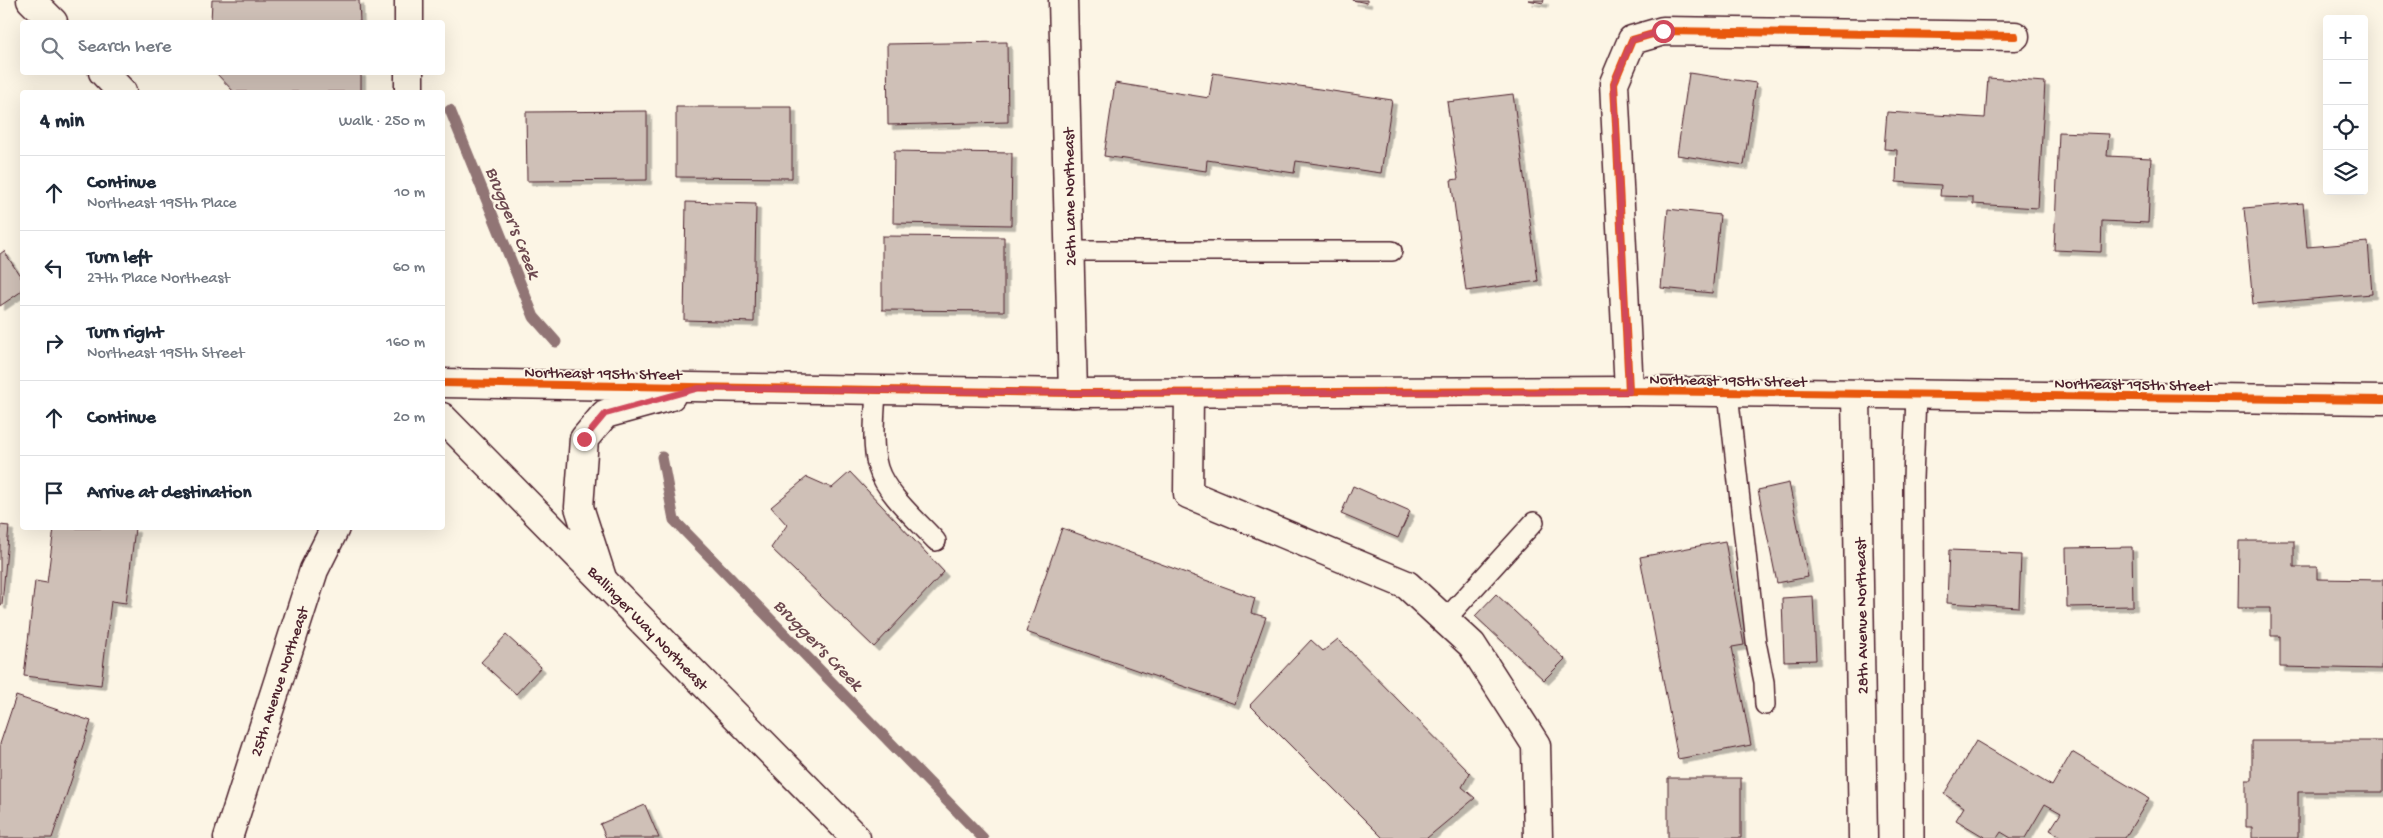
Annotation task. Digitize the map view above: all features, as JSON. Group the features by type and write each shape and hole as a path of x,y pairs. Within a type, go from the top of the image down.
{"street":[{"path":"409,0 409,20"},
{"name":"26th Lane Northeast","path":"1063,0 1073,393"},
{"path":"1629,392 1614,83 1632,40 1663,31 2014,36"},
{"path":"106,75 120,90"},
{"path":"409,75 409,90"},
{"name":"Northeast 195th Street","path":"445,383 1073,393 1629,392 2383,400"},
{"path":"602,578 579,507 584,439 605,414 699,388"},
{"path":"1189,393 1188,494 1407,585 1472,645 1536,745 1538,838"},
{"name":"28th Avenue Northeast","path":"1856,395 1864,838"},
{"name":"Ballinger Way Northeast","path":"445,420 856,838"},
{"name":"25th Avenue Northeast","path":"228,838 314,570 334,530"}],"lane":[{"path":"1070,251 1392,251"},
{"path":"876,390 875,450 878,469 887,488 936,541"},
{"path":"1728,393 1756,642 1764,682 1765,705"},
{"path":"1914,838 1913,479 1916,395"},
{"path":"1445,620 1534,522"}],"building":[{"path":"212,0 359,0 360,20 211,20"},
{"path":"1352,0 1367,0 1367,3"},
{"path":"1528,0 1544,0 1543,3"},
{"path":"1007,42 1008,122 888,125 887,44"},
{"path":"1213,73 1392,100 1381,173 1296,161 1294,173 1207,160 1206,171 1104,156 1115,83 1209,98"},
{"path":"1689,73 1756,83 1744,165 1677,155"},
{"path":"218,75 361,75 361,90 232,90"},
{"path":"1988,78 2045,82 2038,208 1973,204 1973,197 1940,196 1941,185 1896,182 1897,150 1884,149 1887,112 1985,118"},
{"path":"1513,94 1538,281 1466,291 1451,180 1458,179 1447,102"},
{"path":"676,107 792,107 792,178 676,177"},
{"path":"647,111 647,180 527,181 526,112"},
{"path":"2059,132 2109,134 2107,156 2151,158 2148,223 2102,221 2101,252 2054,250"},
{"path":"894,151 1012,153 1011,225 893,223"},
{"path":"686,202 756,204 754,322 684,320"},
{"path":"2303,203 2307,247 2368,242 2372,294 2253,304 2244,208"},
{"path":"1668,209 1720,215 1712,293 1661,288"},
{"path":"882,236 1004,237 1004,311 882,310"},
{"path":"4,251 20,276 20,292 0,306 0,254"},
{"path":"850,472 944,572 874,647 771,548 787,525 771,507 807,477 832,488"},
{"path":"1789,483 1808,577 1777,583 1758,490"},
{"path":"1353,486 1410,511 1398,538 1341,514"},
{"path":"0,525 9,526 2,605 0,604"},
{"path":"1062,528 1255,598 1251,613 1266,617 1235,704 1026,632"},
{"path":"54,530 135,530 126,603 111,601 101,685 24,676 35,581 47,583"},
{"path":"1725,541 1744,645 1732,647 1751,745 1678,759 1640,557"},
{"path":"2239,541 2294,541 2294,567 2317,567 2317,579 2383,580 2382,669 2280,667 2280,636 2271,636 2271,608 2238,608"},
{"path":"2132,547 2133,606 2067,607 2066,548"},
{"path":"1949,550 2001,552 2001,554 2021,555 2019,607 1947,603"},
{"path":"1496,594 1565,659 1544,680 1475,616"},
{"path":"1813,596 1816,660 1784,661 1782,598"},
{"path":"506,635 541,667 516,694 481,662"},
{"path":"1338,639 1470,773 1462,787 1475,798 1427,838 1383,838 1250,705 1311,640 1323,651"},
{"path":"16,696 91,721 52,838 0,838 0,744"},
{"path":"1976,741 2052,786 2072,752 2149,798 2125,838 2063,838 2050,830 2061,813 2045,804 2025,838 2011,838 2001,832 1997,838 1986,838 1956,820 1964,807 1944,794"},
{"path":"2252,741 2383,741 2383,792 2298,792 2298,838 2252,838 2252,827 2246,827 2246,780 2252,780"},
{"path":"1668,778 1741,778 1741,838 1668,838"},
{"path":"645,805 659,838 606,838 600,824"}],"waterway":[{"name":"Brugger's Creek","path":"450,110 534,317 556,342"},
{"name":"Brugger's Creek","path":"662,457 674,520 983,838"}],"cycle path":[{"path":"1629,391 1614,83 1632,40 1663,31 2015,36"},
{"path":"445,383 1073,393 1629,391 2383,400"}],"route":[{"path":"584,439 605,414 699,388 1073,393 1629,392 1614,83 1632,40 1663,31"}]}
